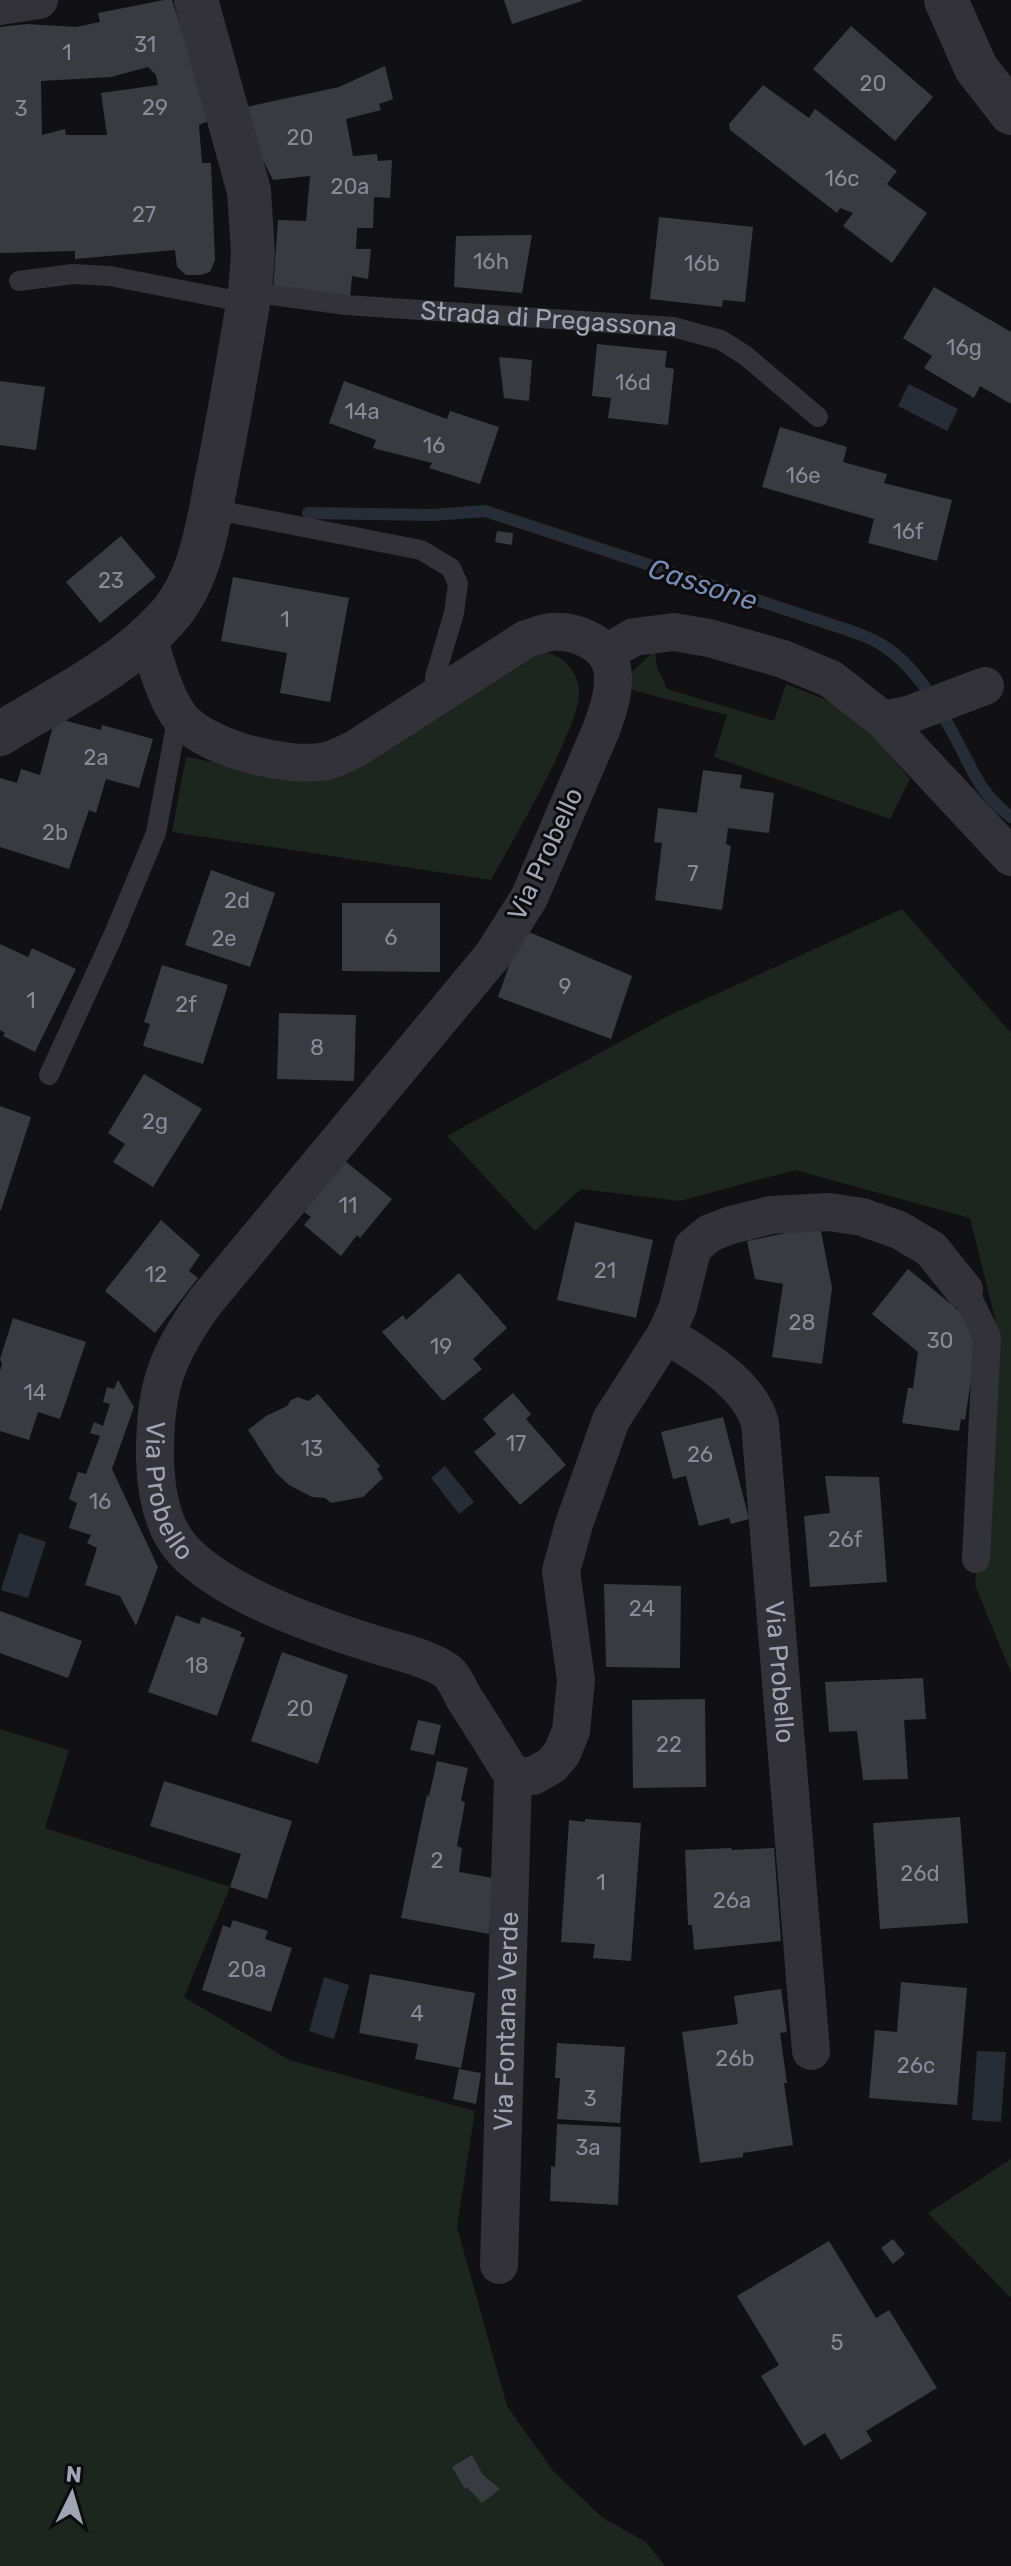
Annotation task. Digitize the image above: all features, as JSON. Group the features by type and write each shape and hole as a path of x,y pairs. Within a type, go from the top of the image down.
{"street":[{"path":"0,6 39,0"},
{"path":"0,734 116,663 148,638 182,599 192,581 211,509 249,297 253,253 249,191 196,0"},
{"path":"946,0 976,68 1011,113"},
{"path":"148,638 178,715 198,733 226,746 295,763 327,761 355,749 526,639 549,632 572,633 590,640 606,653 634,637 674,632 709,638 783,659 831,679 896,718 1011,857"},
{"name":"Via Probello","path":"513,1776 449,1673 412,1655 278,1610 232,1586 183,1550 168,1528 162,1510 155,1476 155,1433 160,1383 183,1333 205,1302 493,955 529,898 610,706 612,666 606,653"},
{"path":"896,718 971,691"},
{"path":"513,1776 533,1776 552,1765 562,1753 571,1731 576,1680 561,1571 574,1524 611,1420 666,1334 678,1307 693,1247 720,1229 771,1215 829,1212 862,1217 899,1230 931,1249 964,1290 987,1337 976,1559"},
{"name":"Via Probello","path":"666,1334 706,1360 746,1395 760,1423 811,2051"},
{"name":"Via Fontana Verde","path":"499,2265 513,1776"}],"lane":[{"name":"Strada di Pregassona","path":"19,281 73,274 110,276 249,297 673,327 721,340 746,356 818,417"},
{"path":"211,509 421,550 451,568 458,584 458,598 435,677 436,699"},
{"path":"49,1075 156,833 178,715"}],"shaded area":[{"path":"909,384 958,409 947,431 898,406"},
{"path":"532,650 556,656 574,672 579,690 577,707 558,756 491,880 172,832 186,757 300,778"},
{"path":"655,650 657,667 667,689 774,721 786,684 852,710 910,779 890,819 714,757 727,715 628,689 632,672"},
{"path":"902,909 1011,1033 1011,1673 975,1585 999,1335 970,1218 795,1170 680,1201 581,1189 535,1231 447,1136 666,1017"},
{"path":"445,1466 474,1502 459,1514 431,1478"},
{"path":"19,1533 46,1542 28,1598 1,1590"},
{"path":"0,1729 69,1750 45,1828 230,1887 184,1997 289,2060 475,2111 457,2227 507,2406 553,2471 603,2518 646,2542 665,2566 0,2566"},
{"path":"324,1977 349,1985 334,2039 309,2031"},
{"path":"977,2051 1006,2052 1001,2122 972,2120"},
{"path":"1011,2159 1011,2298 928,2213"}],"building":[{"path":"172,0 211,120 199,125 202,163 211,163 215,260 210,272 186,275 177,267 175,250 75,259 75,251 0,253 0,27 26,24 76,27 100,22 98,13","holes":["148,67 156,75 158,85 101,93 107,135 66,135 65,129 42,135 41,81 111,77"]},
{"path":"504,0 582,0 582,1 512,24"},
{"path":"851,26 933,97 895,141 813,69"},
{"path":"385,66 393,99 379,104 381,110 346,119 353,156 377,154 378,161 392,160 390,198 374,197 373,228 357,228 356,249 371,249 368,279 352,276 350,299 273,292 278,220 306,221 310,176 273,180 237,109 339,87"},
{"path":"763,85 809,118 815,109 897,171 887,184 927,213 892,263 843,226 853,213 840,208 837,213 730,130 729,124"},
{"path":"659,217 753,227 745,302 723,300 722,307 650,299"},
{"path":"532,235 522,293 454,287 456,236"},
{"path":"934,287 1011,332 1011,404 980,386 974,398 924,368 932,356 903,338"},
{"path":"597,344 667,351 665,367 674,369 668,425 608,418 611,398 592,396"},
{"path":"499,357 532,360 529,401 504,398"},
{"path":"0,381 45,387 36,450 0,445"},
{"path":"344,381 447,419 450,411 499,427 480,484 429,468 432,463 373,448 376,440 329,423"},
{"path":"780,427 847,447 843,462 887,474 884,483 952,500 937,561 868,543 874,519 762,487"},
{"path":"497,531 513,533 512,545 495,542"},
{"path":"121,536 156,577 100,623 66,582"},
{"path":"233,577 349,598 330,702 280,693 287,653 221,641"},
{"path":"55,718 101,730 102,725 153,739 139,788 106,779 96,813 89,810 69,869 0,847 0,778 17,783 21,769 40,775"},
{"path":"703,770 742,775 740,788 774,793 769,833 728,828 726,844 731,846 722,910 655,900 662,843 654,842 658,808 697,813"},
{"path":"211,870 275,893 250,967 185,945"},
{"path":"342,903 440,903 440,972 342,971"},
{"path":"522,929 632,976 611,1039 498,997"},
{"path":"0,944 28,957 32,948 76,969 35,1052 3,1036 5,1033 0,1030"},
{"path":"162,965 228,985 203,1064 143,1046 150,1024 144,1022"},
{"path":"279,1013 356,1015 354,1081 277,1079"},
{"path":"144,1074 202,1109 153,1187 113,1162 125,1144 108,1133"},
{"path":"0,1106 31,1117 1,1210 0,1210"},
{"path":"345,1161 392,1199 341,1256 304,1225 311,1217 304,1212"},
{"path":"161,1220 200,1255 189,1271 198,1278 155,1333 105,1291"},
{"path":"575,1222 653,1240 636,1318 557,1300"},
{"path":"820,1226 832,1288 822,1364 772,1357 783,1284 755,1279 747,1241"},
{"path":"908,1269 979,1327 965,1420 961,1419 959,1431 902,1423 908,1388 913,1388 918,1352 872,1314"},
{"path":"459,1273 507,1328 473,1359 482,1369 443,1401 382,1332 403,1315 406,1320"},
{"path":"13,1318 86,1342 60,1419 38,1412 29,1440 0,1431 0,1359"},
{"path":"118,1380 134,1407 112,1469 158,1567 136,1626 120,1596 85,1585 97,1548 87,1543 91,1535 69,1528 77,1503 69,1499 78,1472 86,1474 100,1436 90,1433 94,1422 103,1426 110,1404 103,1402 107,1387 114,1389"},
{"path":"513,1393 531,1414 526,1419 566,1465 520,1505 474,1452 496,1434 483,1419"},
{"path":"318,1394 380,1466 377,1469 383,1478 363,1497 331,1503 289,1485 276,1473 248,1430 266,1416 287,1406 291,1400 298,1397 308,1401"},
{"path":"723,1417 749,1519 731,1524 729,1518 699,1526 686,1476 673,1479 661,1432"},
{"path":"825,1476 879,1477 887,1582 810,1587 804,1516 830,1513"},
{"path":"604,1584 681,1586 680,1668 606,1667"},
{"path":"0,1611 82,1641 68,1678 0,1653"},
{"path":"176,1615 199,1624 202,1617 242,1632 240,1636 245,1638 217,1716 148,1692"},
{"path":"282,1652 348,1675 318,1764 251,1741"},
{"path":"923,1678 926,1719 904,1720 908,1779 863,1780 857,1731 829,1732 825,1682"},
{"path":"705,1699 706,1787 633,1788 632,1700"},
{"path":"418,1720 441,1725 434,1755 410,1750"},
{"path":"437,1761 468,1768 461,1800 465,1803 457,1846 462,1848 459,1872 493,1878 489,1934 401,1918"},
{"path":"164,1781 292,1821 267,1899 230,1887 241,1854 150,1826"},
{"path":"960,1817 968,1923 880,1929 873,1823"},
{"path":"585,1819 641,1823 631,1961 593,1958 595,1944 561,1942 569,1820 585,1822"},
{"path":"774,1848 781,1941 694,1950 692,1925 688,1925 685,1850"},
{"path":"233,1920 268,1931 265,1939 292,1948 271,2012 202,1990 223,1925 230,1928"},
{"path":"370,1974 475,1993 461,2068 415,2059 418,2044 359,2033"},
{"path":"901,1982 967,1988 957,2105 869,2098 875,2030 897,2032"},
{"path":"781,1989 787,2032 780,2033 793,2145 700,2163 682,2032 738,2024 734,1996"},
{"path":"557,2043 625,2047 620,2123 557,2119 560,2078 555,2078"},
{"path":"459,2069 481,2073 476,2104 453,2099"},
{"path":"557,2124 621,2127 618,2205 550,2201"},
{"path":"893,2239 905,2254 893,2264 881,2248"},
{"path":"829,2241 876,2318 889,2310 937,2388 866,2431 872,2441 841,2460 825,2433 804,2446 761,2376 779,2365 737,2296"},
{"path":"472,2455 483,2475 500,2489 482,2503 467,2487 465,2489 452,2467"}],"waterway":[{"name":"Cassone","path":"308,513 433,515 485,511 870,638 894,653 915,674 941,712 984,790 1011,817"}]}
